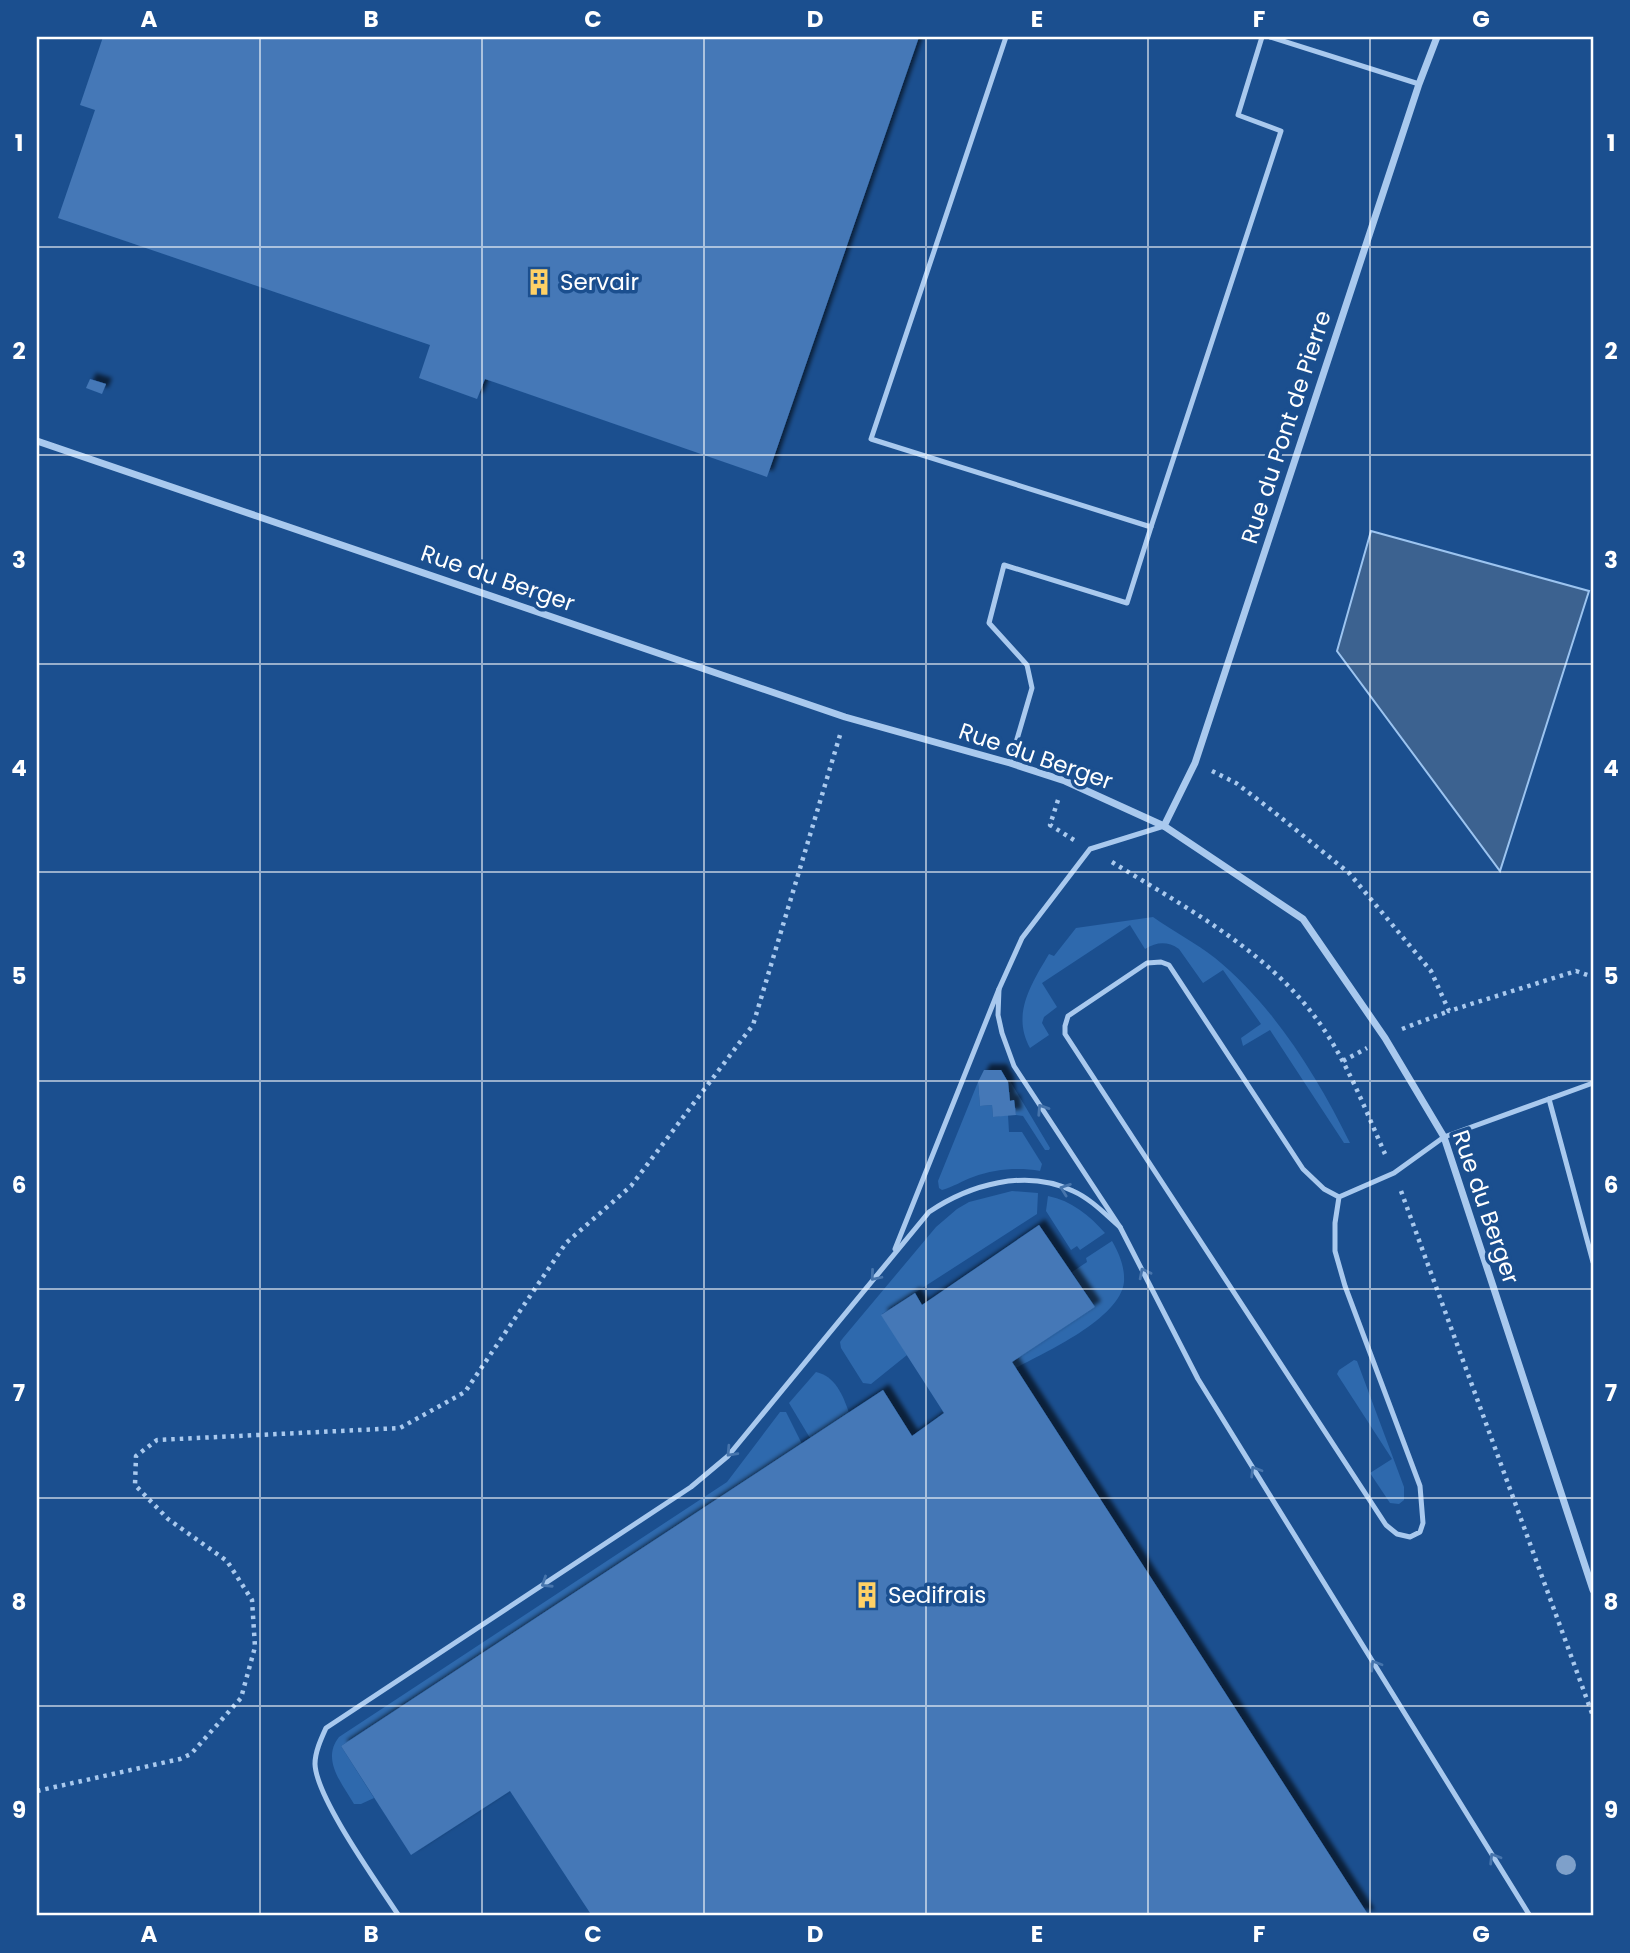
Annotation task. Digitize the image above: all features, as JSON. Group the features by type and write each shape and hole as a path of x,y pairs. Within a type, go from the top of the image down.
{"street":[{"name":"Rue du Pont de Pierre","path":"1164,826 1195,763 1419,84 1437,37"},
{"name":"Rue du Berger","path":"37,440 845,717 1065,781 1164,826 1303,919 1385,1038 1444,1137 1593,1590"}],"lane":[{"path":"1006,37 871,439 1151,527"},
{"path":"1010,763 1032,688 1027,666 989,623 1004,565 1127,603 1281,131 1238,116 1262,37"},
{"path":"1270,37 1419,84"},
{"path":"893,1255 999,989 1022,939 1090,849 1164,826"},
{"path":"1161,962 1169,965 1303,1169 1324,1189 1339,1197 1335,1251 1345,1286 1420,1486 1423,1523 1420,1532 1410,1537 1397,1535 1386,1525 1148,1162 1065,1034 1069,1016 1147,963 1161,962"},
{"path":"999,989 998,1015 1014,1066 1120,1227 1198,1379 1530,1916"},
{"path":"1339,1197 1394,1173 1444,1137 1593,1083"},
{"path":"1549,1100 1593,1262"},
{"path":"399,1916 322,1793 315,1764 319,1743 326,1728 691,1487 729,1456 929,1212 950,1197 1010,1180 1045,1182 1072,1190 1094,1204 1120,1227"}],"path":[{"path":"37,1790 180,1759 191,1754 242,1698 255,1647 252,1600 226,1561 168,1518 135,1485 136,1456 157,1440 400,1428 465,1392 566,1243 631,1185 753,1025 845,717"},
{"path":"1195,763 1236,783 1349,873 1431,971 1449,1011 1576,971 1593,976"}],"shaded area":[{"path":"1371,531 1589,591 1500,871 1337,651"},
{"path":"1153,917 1215,958 1256,998 1292,1043 1350,1143 1344,1143 1270,1030 1243,1046 1241,1038 1261,1024 1223,970 1203,983 1179,949 1162,943 1145,949 1130,925 1042,983 1057,1007 1044,1017 1042,1023 1049,1035 1030,1048 1025,1035 1023,1011 1031,988 1049,954 1054,956 1076,928"},
{"path":"1010,1081 1049,1150 1045,1150 1023,1116 1016,1115 1014,1101 1010,1101"},
{"path":"978,1082 980,1106 992,1105 993,1117 1008,1115 1009,1132 1022,1132 1042,1164 1040,1171 1015,1169 990,1172 942,1190 938,1181"},
{"path":"1012,1191 1038,1193 1037,1214 882,1314 907,1355 871,1384 863,1383 841,1348 840,1342 843,1338 936,1227 969,1202"},
{"path":"1048,1196 1065,1201 1080,1210 1105,1233 1080,1250 1077,1246 1071,1250 1046,1211"},
{"path":"1112,1241 1121,1260 1124,1282 1110,1309 1062,1344 1016,1368 1012,1362 1095,1307 1072,1272 1087,1262 1086,1258"},
{"path":"1354,1360 1357,1361 1404,1487 1404,1500 1399,1504 1390,1503 1370,1473 1392,1459 1337,1374"},
{"path":"816,1372 833,1382 849,1413 810,1438 789,1403"},
{"path":"780,1412 786,1412 802,1444 341,1746 374,1798 354,1804 339,1780 333,1763 332,1754 339,1737 727,1482"}],"building":[{"name":"Servair","path":"103,37 919,37 767,477 485,379 477,399 419,378 430,345 58,218 95,110 80,105"},
{"path":"90,379 106,384 102,394 86,388"},
{"path":"984,1070 1001,1070 1008,1082 1010,1101 1014,1100 1016,1115 993,1117 992,1105 980,1106 978,1082"},
{"name":"Sedifrais","path":"1039,1225 1095,1307 1012,1362 1369,1916 592,1916 510,1791 411,1855 341,1746 883,1390 912,1436 944,1413 881,1315 915,1293 922,1305"}],"place":[{"name":"Servair","path":"539,282"},
{"name":"Sedifrais","path":"867,1595"}]}
